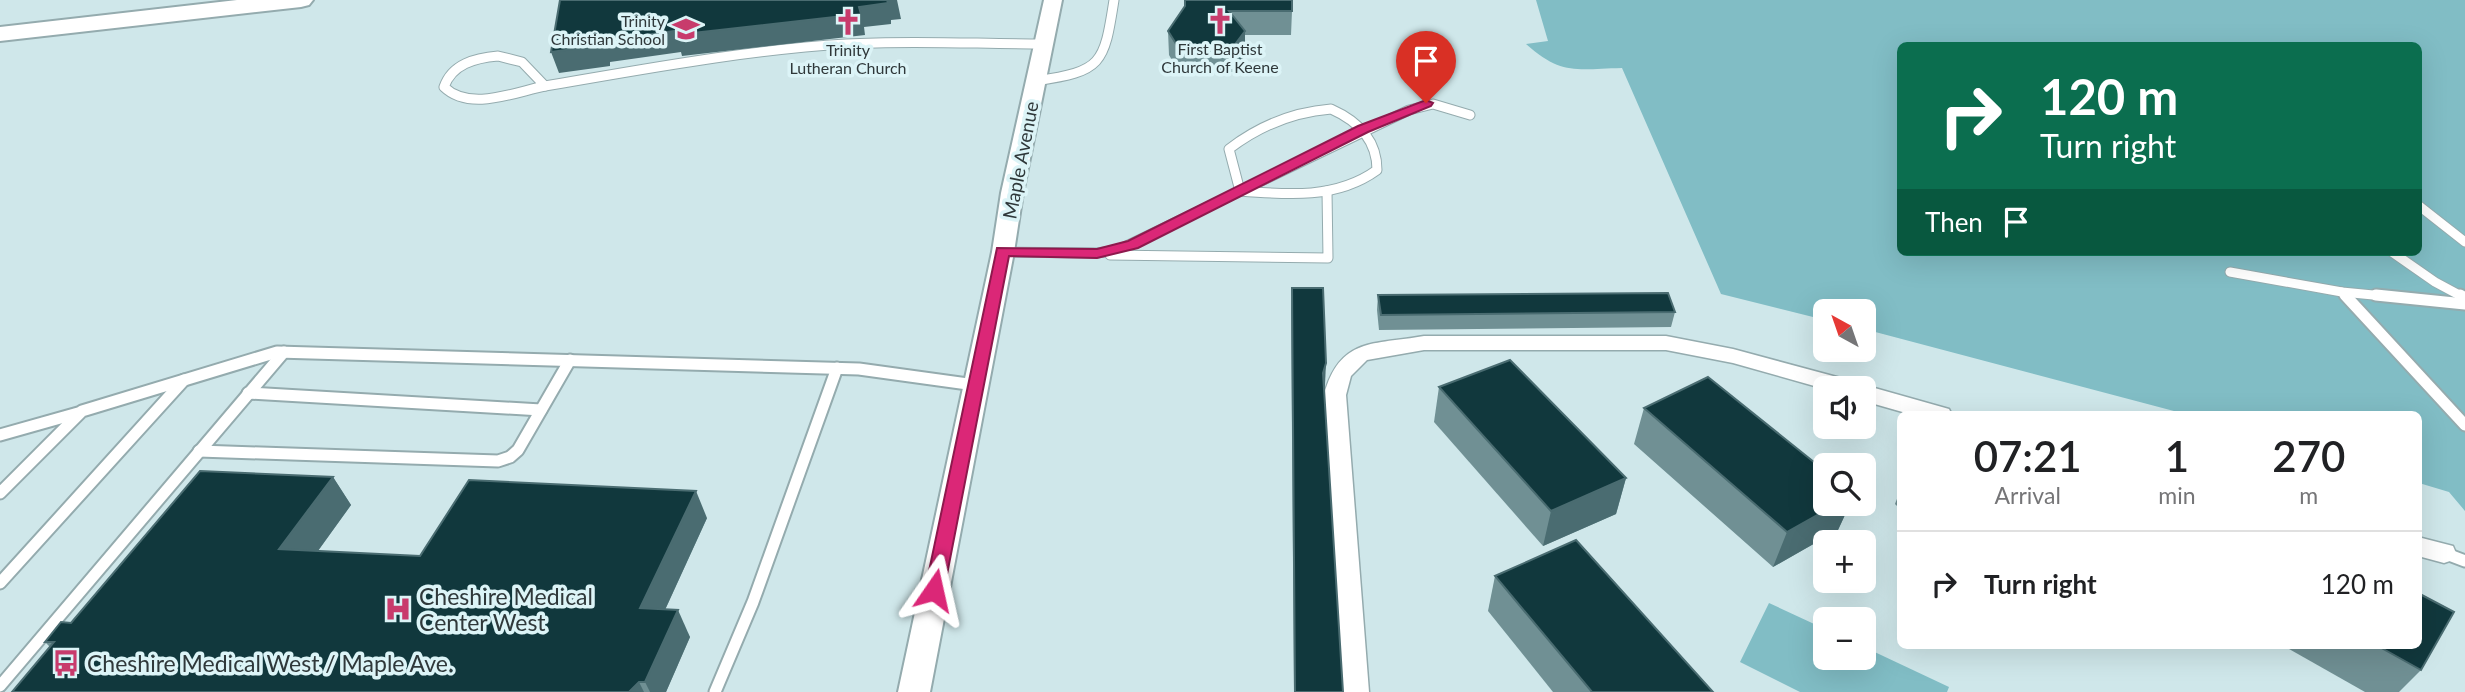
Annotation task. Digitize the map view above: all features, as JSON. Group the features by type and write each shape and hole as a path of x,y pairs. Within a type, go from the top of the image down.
{"highway":[{"path":"0,25 135,0"},
{"path":"0,25 189,0"},
{"path":"0,34 301,0"}],"street":[{"name":"Maple Avenue","path":"914,692 1003,252 1012,193 1053,0"},
{"path":"1356,692 1335,395 1341,373 1360,354 1424,343 1666,343 1733,356 1813,378"},
{"path":"1876,396 1927,411"},
{"path":"2422,548 2455,557"}],"lane":[{"path":"1036,81 1075,75 1100,62 1106,51 1114,0"},
{"path":"545,87 519,60 496,57 473,61 456,69 446,79 444,87 456,97 477,99 545,87 604,75 822,46 1043,44"},
{"path":"1097,253 1133,245 1363,129 1426,103 1437,102 1470,116"},
{"path":"1331,109 1346,114 1363,129 1375,149 1377,170 1352,186 1327,191 1275,194 1240,191 1229,149 1237,142 1280,121 1316,110 1331,109"},
{"path":"1003,252 1097,253 1126,257 1328,258 1327,191"},
{"path":"2422,208 2465,242"},
{"path":"2398,256 2435,282 2465,298"},
{"path":"2230,272 2342,292 2465,304"},
{"path":"2342,292 2465,425"},
{"path":"0,435 270,353 284,352 837,368 975,385"},
{"path":"3,679 284,352"},
{"path":"199,451 498,461 510,457 518,450 570,360"},
{"path":"715,692 752,603 837,368"},
{"path":"0,583 184,379"},
{"path":"248,393 541,410"},
{"path":"0,493 82,411"}],"shaded area":[{"path":"1536,0 2465,0 2465,511 2449,492 2422,484 2422,411 2174,411 1876,332 1876,299 1813,299 1813,317 1721,294 1622,68 1571,68 1560,66 1526,44 1548,41"},
{"path":"1769,603 1813,623 1813,670 1876,670 1876,653 1949,687 1947,692 1800,692 1740,662"}],"building":[{"path":"560,0 887,0 888,3 859,7 861,14 675,35 675,31 603,41 602,45 551,52"},
{"path":"1185,0 1292,0 1292,11 1229,11 1245,31 1233,47 1178,47 1168,31 1185,6"},
{"path":"1292,288 1323,288 1326,363 1323,373 1343,692 1295,692"},
{"path":"1668,293 1675,312 1381,315 1378,295"},
{"path":"1510,360 1626,478 1551,511 1439,387"},
{"path":"1708,377 1813,461 1813,516 1816,516 1787,532 1644,408"},
{"name":"Cheshire Medical Center West","path":"200,471 333,477 279,549 420,556 469,480 696,491 640,608 678,610 645,682 639,682 629,692 12,692 54,642 45,642 61,622 71,623"},
{"path":"1576,540 1713,692 1592,692 1495,576"},
{"path":"2422,595 2454,612 2421,670 2383,649 2422,649"}],"place":[{"name":"First Baptist Church of Keene","path":"1220,21"},
{"name":"Trinity Lutheran Church","path":"848,22"},
{"name":"Trinity Christian School","path":"686,29"},
{"name":"Cheshire Medical Center West","path":"398,609"},
{"name":"Cheshire Medical West / Maple Ave.","path":"66,663"}],"route":[{"path":"934,590 1003,252 1097,253 1133,245 1363,129 1426,103"}]}
